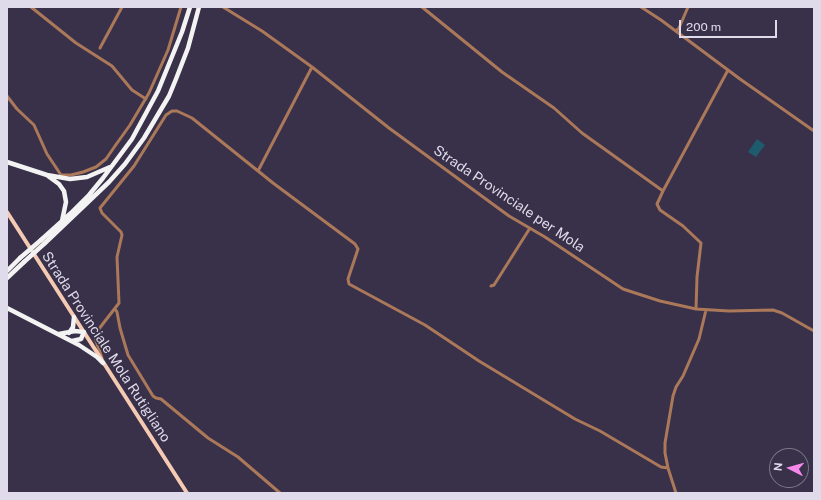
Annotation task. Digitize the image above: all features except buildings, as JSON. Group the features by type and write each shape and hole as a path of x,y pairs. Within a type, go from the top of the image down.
{"highway":[{"path":"43,241 89,195 132,139 158,91 182,32 190,7"},
{"path":"7,271 22,260 109,182 129,159 144,138 169,96 188,48 199,7"},
{"path":"7,162 47,175 70,179 87,177 103,171 113,165"},
{"path":"7,165 13,163"},
{"path":"47,175 59,184 66,196 62,221"},
{"path":"7,278 22,260"},
{"path":"7,303 13,310"},
{"path":"7,308 89,351 104,364"},
{"path":"69,333 73,327 74,317"},
{"path":"58,334 80,331 84,332 81,339 70,341"}],"main road":[{"name":"Strada Provinciale Mola Rutigliano","path":"7,212 187,493"}],"street":[{"path":"31,7 76,43 112,66 132,90 146,99"},
{"path":"100,48 122,7"},
{"path":"7,96 17,109 34,125 47,154 61,175 71,175 96,167 106,159 146,99 163,62 181,7"},
{"name":"Strada Provinciale per Mola","path":"223,7 262,31 312,67 388,128 509,216 545,237 623,289 660,301 696,309 773,310 782,313 814,331"},
{"path":"422,7 502,72 554,108 582,133 663,192"},
{"path":"641,7 814,131"},
{"path":"676,31 679,28 688,7"},
{"path":"258,171 312,67"},
{"path":"696,309 697,277 701,243 683,226 660,210 657,204 728,70"},
{"path":"104,364 95,334 119,303 117,257 122,235 121,232 102,213 100,208 134,166 166,115 172,111 186,114 357,246 358,250 348,279 349,284 425,325 479,361 575,419 600,431 661,467 668,468"},
{"path":"491,286 494,285 530,228"},
{"path":"115,309 128,355 153,396 161,399 208,438 238,457 280,493"},
{"path":"676,493 668,468 665,453 665,442 673,396 699,338 706,310"}],"water":[{"path":"757,139 765,145 756,157 748,152"}]}
